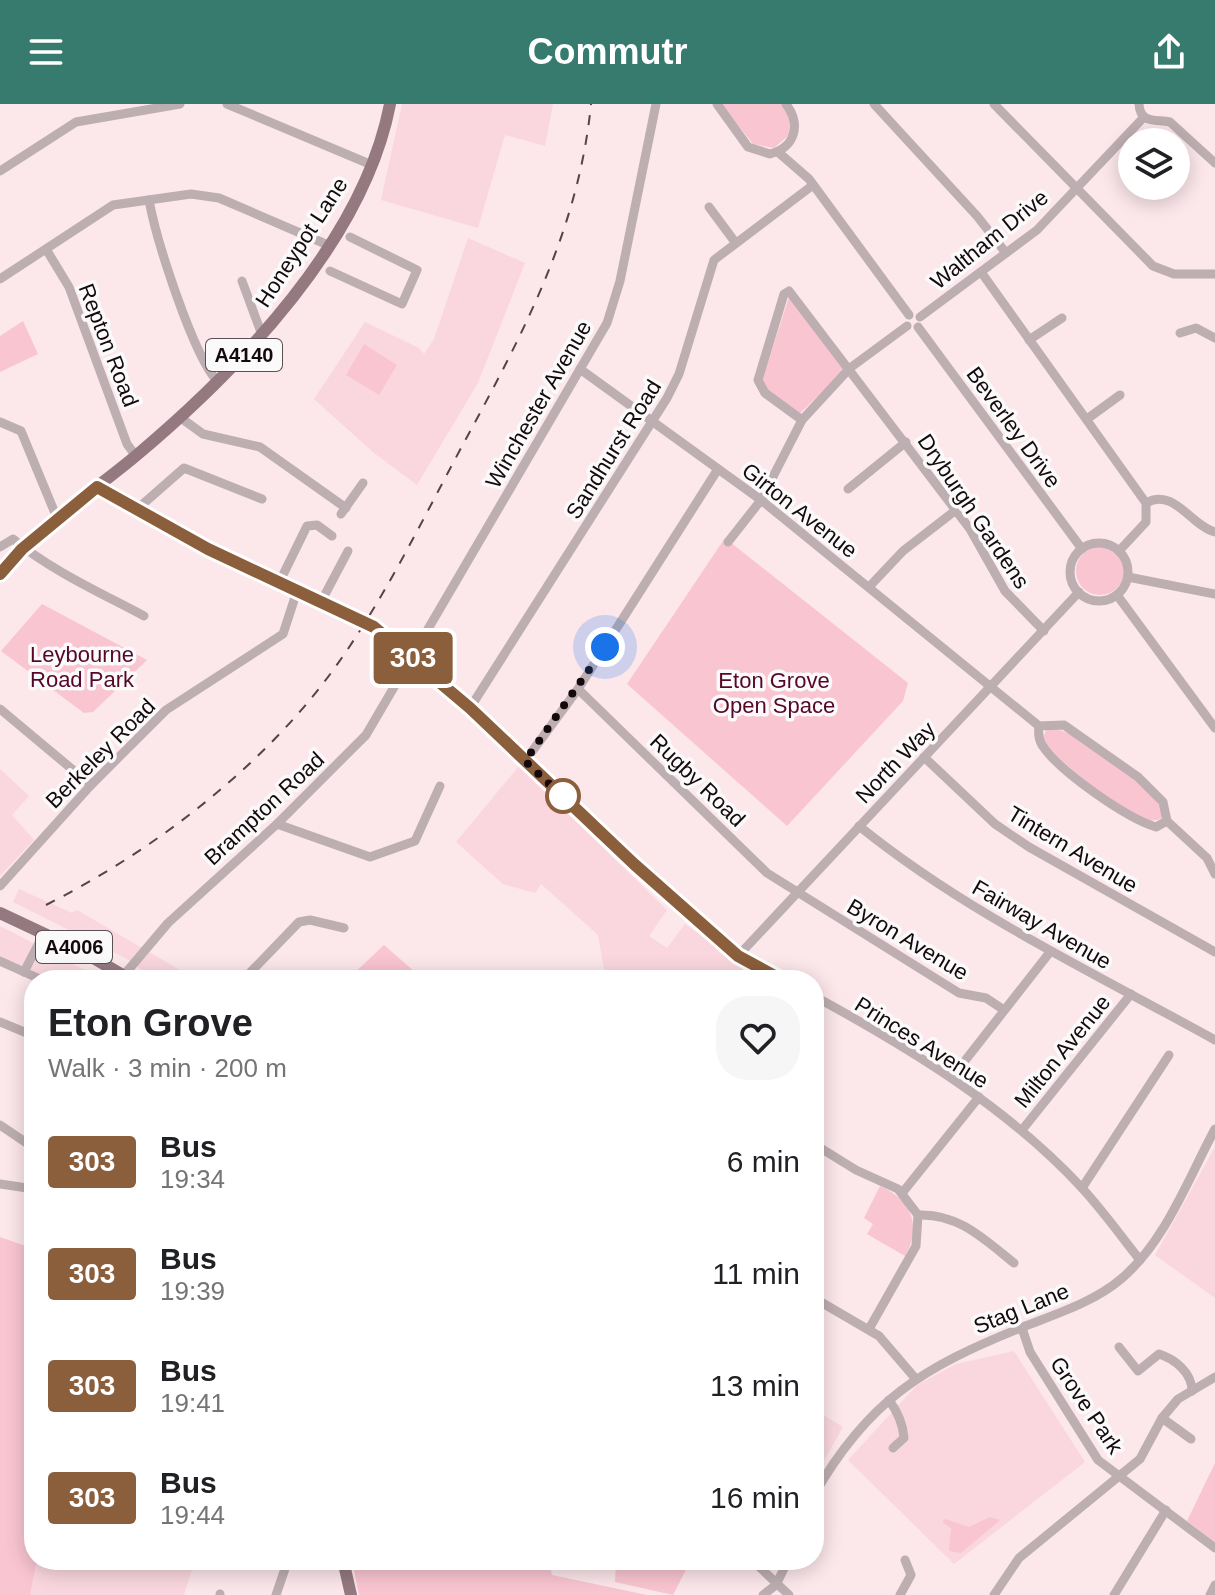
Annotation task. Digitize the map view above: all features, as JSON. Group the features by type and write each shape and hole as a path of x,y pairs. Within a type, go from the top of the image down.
{"main road":[{"name":"Honeypot Lane","path":"0,574 22,549 57,518 181,418 262,335 299,291 372,165 390,104"},
{"name":"A4006","path":"0,913 112,970"},
{"path":"345,1570 351,1595"}],"street":[{"path":"0,171 76,122 180,104"},
{"path":"227,104 372,165"},
{"name":"Winchester Avenue","path":"410,655 607,323 620,281 656,104"},
{"path":"717,104 748,147 763,153 778,152 791,139 795,125 789,108 802,104"},
{"path":"874,104 977,216 1006,253"},
{"path":"994,104 1153,266 1174,274 1215,274"},
{"path":"1139,104 1144,117 1152,122 1170,122 1215,163"},
{"name":"Waltham Drive","path":"728,542 761,500 802,420 850,368 1037,230 1144,117"},
{"name":"Beverley Drive","path":"791,139 811,182"},
{"name":"Beverley Drive","path":"778,152 811,182 1082,549"},
{"name":"Sandhurst Road","path":"470,708 654,421 679,374 714,260 811,182"},
{"path":"0,279 113,205 191,194 219,198 328,245"},
{"path":"149,200 156,234 203,360 218,382"},
{"path":"709,207 735,242"},
{"path":"330,271 402,304 417,270 350,237"},
{"name":"Repton Road","path":"46,249 69,287 127,444 136,456"},
{"path":"981,272 1146,503 1146,522 1119,551"},
{"path":"242,281 262,335"},
{"name":"Dryburgh Gardens","path":"802,420 765,393 758,380 784,294 789,291 795,294 956,510 984,550 1005,591 1044,631"},
{"path":"1029,340 1062,318"},
{"path":"1180,333 1196,328 1215,338"},
{"name":"Girton Avenue","path":"580,369 761,500 1039,726"},
{"path":"1087,419 1120,395"},
{"path":"181,418 203,434 260,447 344,511 363,483"},
{"path":"0,422 21,431 57,518"},
{"path":"848,489 906,442"},
{"path":"135,511 184,468 262,499"},
{"path":"525,761 578,689 718,469"},
{"path":"97,487 135,511 374,627 470,708 634,864 738,956 764,970"},
{"path":"1146,503 1161,498 1172,502 1200,526 1215,532"},
{"path":"869,587 903,551 956,510"},
{"path":"279,583 307,526 317,525 332,536"},
{"path":"0,547 13,539 22,549 144,616"},
{"path":"1097,543 1119,551 1127,563 1128,577 1117,595 1103,601 1091,600 1079,592 1070,571 1075,556 1082,549 1097,543"},
{"path":"321,602 348,551"},
{"path":"1128,577 1215,594"},
{"name":"Berkeley Road","path":"0,886 91,785 168,708 283,634 297,591"},
{"name":"North Way","path":"738,956 1079,592"},
{"path":"1117,595 1215,728"},
{"name":"Brampton Road","path":"134,970 168,923 277,824 366,735 410,655"},
{"name":"Rugby Road","path":"578,689 767,873 796,893"},
{"path":"0,709 91,785"},
{"path":"1167,821 1156,827 1111,803 1043,747 1039,726 1064,725 1158,795 1167,808 1167,821 1199,849 1215,874"},
{"name":"Tintern Avenue","path":"924,757 995,824 1029,847 1215,952"},
{"path":"277,824 370,857 415,841 440,786"},
{"name":"Fairway Avenue","path":"859,826 891,852 1008,930 1215,1040"},
{"name":"Byron Avenue","path":"796,893 959,993 986,998 1004,1010"},
{"path":"253,970 299,922 310,920 344,928"},
{"path":"25,970 43,935"},
{"path":"953,1076 1050,952"},
{"path":"0,961 24,972"},
{"name":"Milton Avenue","path":"1022,1130 1131,994"},
{"name":"Princes Avenue","path":"824,1003 953,1076 1022,1130 1082,1188 1140,1260"},
{"path":"0,1022 24,1032"},
{"path":"1082,1188 1169,1055"},
{"path":"903,1192 979,1097"},
{"path":"0,1125 24,1141"},
{"name":"Stag Lane","path":"824,1479 847,1441 915,1378 945,1359 1093,1298 1122,1278 1152,1247 1215,1129"},
{"path":"824,1149 903,1192 918,1215 916,1246 869,1329"},
{"path":"0,1184 24,1188"},
{"path":"918,1215 935,1214 964,1225 1014,1263"},
{"path":"824,1304 869,1329 891,1347 915,1378"},
{"name":"Grove Park","path":"1022,1328 1030,1352 1094,1453 1118,1475 1215,1548"},
{"path":"1119,1347 1138,1371 1155,1356 1165,1355 1186,1371 1192,1391"},
{"path":"994,1595 1015,1561 1140,1459 1162,1418 1178,1399 1215,1377"},
{"path":"889,1400 898,1413 904,1438 893,1448"},
{"path":"1162,1418 1191,1439"},
{"path":"1114,1595 1166,1510"},
{"path":"900,1595 911,1575 905,1560"},
{"path":"276,1595 285,1570"},
{"path":"762,1570 789,1595"},
{"path":"763,1595 776,1585 783,1570"},
{"path":"1210,1595 1215,1585"}],"shaded area":[{"path":"402,104 553,104 545,146 505,135 478,228 381,200"},
{"path":"468,238 525,263 478,383 417,485 374,453 314,399 365,322 419,348 424,354 434,339"},
{"path":"519,766 667,910 649,936 667,948 685,924 750,970 604,970 598,935 541,884 535,893 503,884 456,842"},
{"path":"0,769 29,796 12,815 34,840 0,876"},
{"path":"19,889 72,913 77,910 180,970 142,970 129,960 13,902"},
{"path":"0,926 84,970 24,970 24,973 0,964"},
{"path":"1215,1147 1215,1298 1155,1255"},
{"path":"1014,1351 1085,1462 954,1564 848,1460 917,1385 956,1364"},
{"path":"824,1415 843,1427 824,1460"},
{"path":"35,1570 192,1570 184,1595 30,1595"}],"green space":[{"path":"721,104 783,104 789,112 790,134 774,148 753,144"},
{"path":"789,297 844,364 843,372 798,415 767,391 762,381"},
{"path":"23,321 38,354 0,372 0,336"},
{"path":"364,344 397,365 379,395 346,375"},
{"name":"Eton Grove Open Space","path":"725,538 908,683 903,701 787,826 627,684"},
{"path":"1100,547 1117,554 1124,571 1117,588 1100,595 1083,588 1076,571 1083,554"},
{"name":"Leybourne Road Park","path":"42,604 147,660 93,712 84,713 1,651"},
{"path":"1047,728 1077,737 1129,773 1156,801 1164,813 1161,819 1150,820 1138,816 1091,785 1049,747 1043,738"},
{"path":"384,945 413,970 358,970"},
{"path":"880,1186 899,1198 910,1214 913,1234 905,1256 867,1234 873,1224 864,1218"},
{"path":"0,1237 24,1245 24,1570 35,1570 30,1595 0,1595"},
{"path":"1215,1463 1215,1542 1187,1521"},
{"path":"990,1517 1000,1520 961,1553 949,1551 951,1528 942,1522 945,1519 969,1527"},
{"path":"354,1570 551,1570 552,1575 647,1595 359,1595"},
{"path":"616,1570 686,1570 673,1595 615,1582"}],"railway":[{"path":"46,905 126,860 202,805 271,743 331,673 369,617 403,558 529,317 562,235 575,193 591,104"}],"bus line":[{"name":"303","path":"0,574 22,549 97,487 135,511 208,549 356,616 430,672 634,864 738,956 762,970"}],"route":[{"path":"563,796 566,800 525,761 550,730 605,647"}]}
